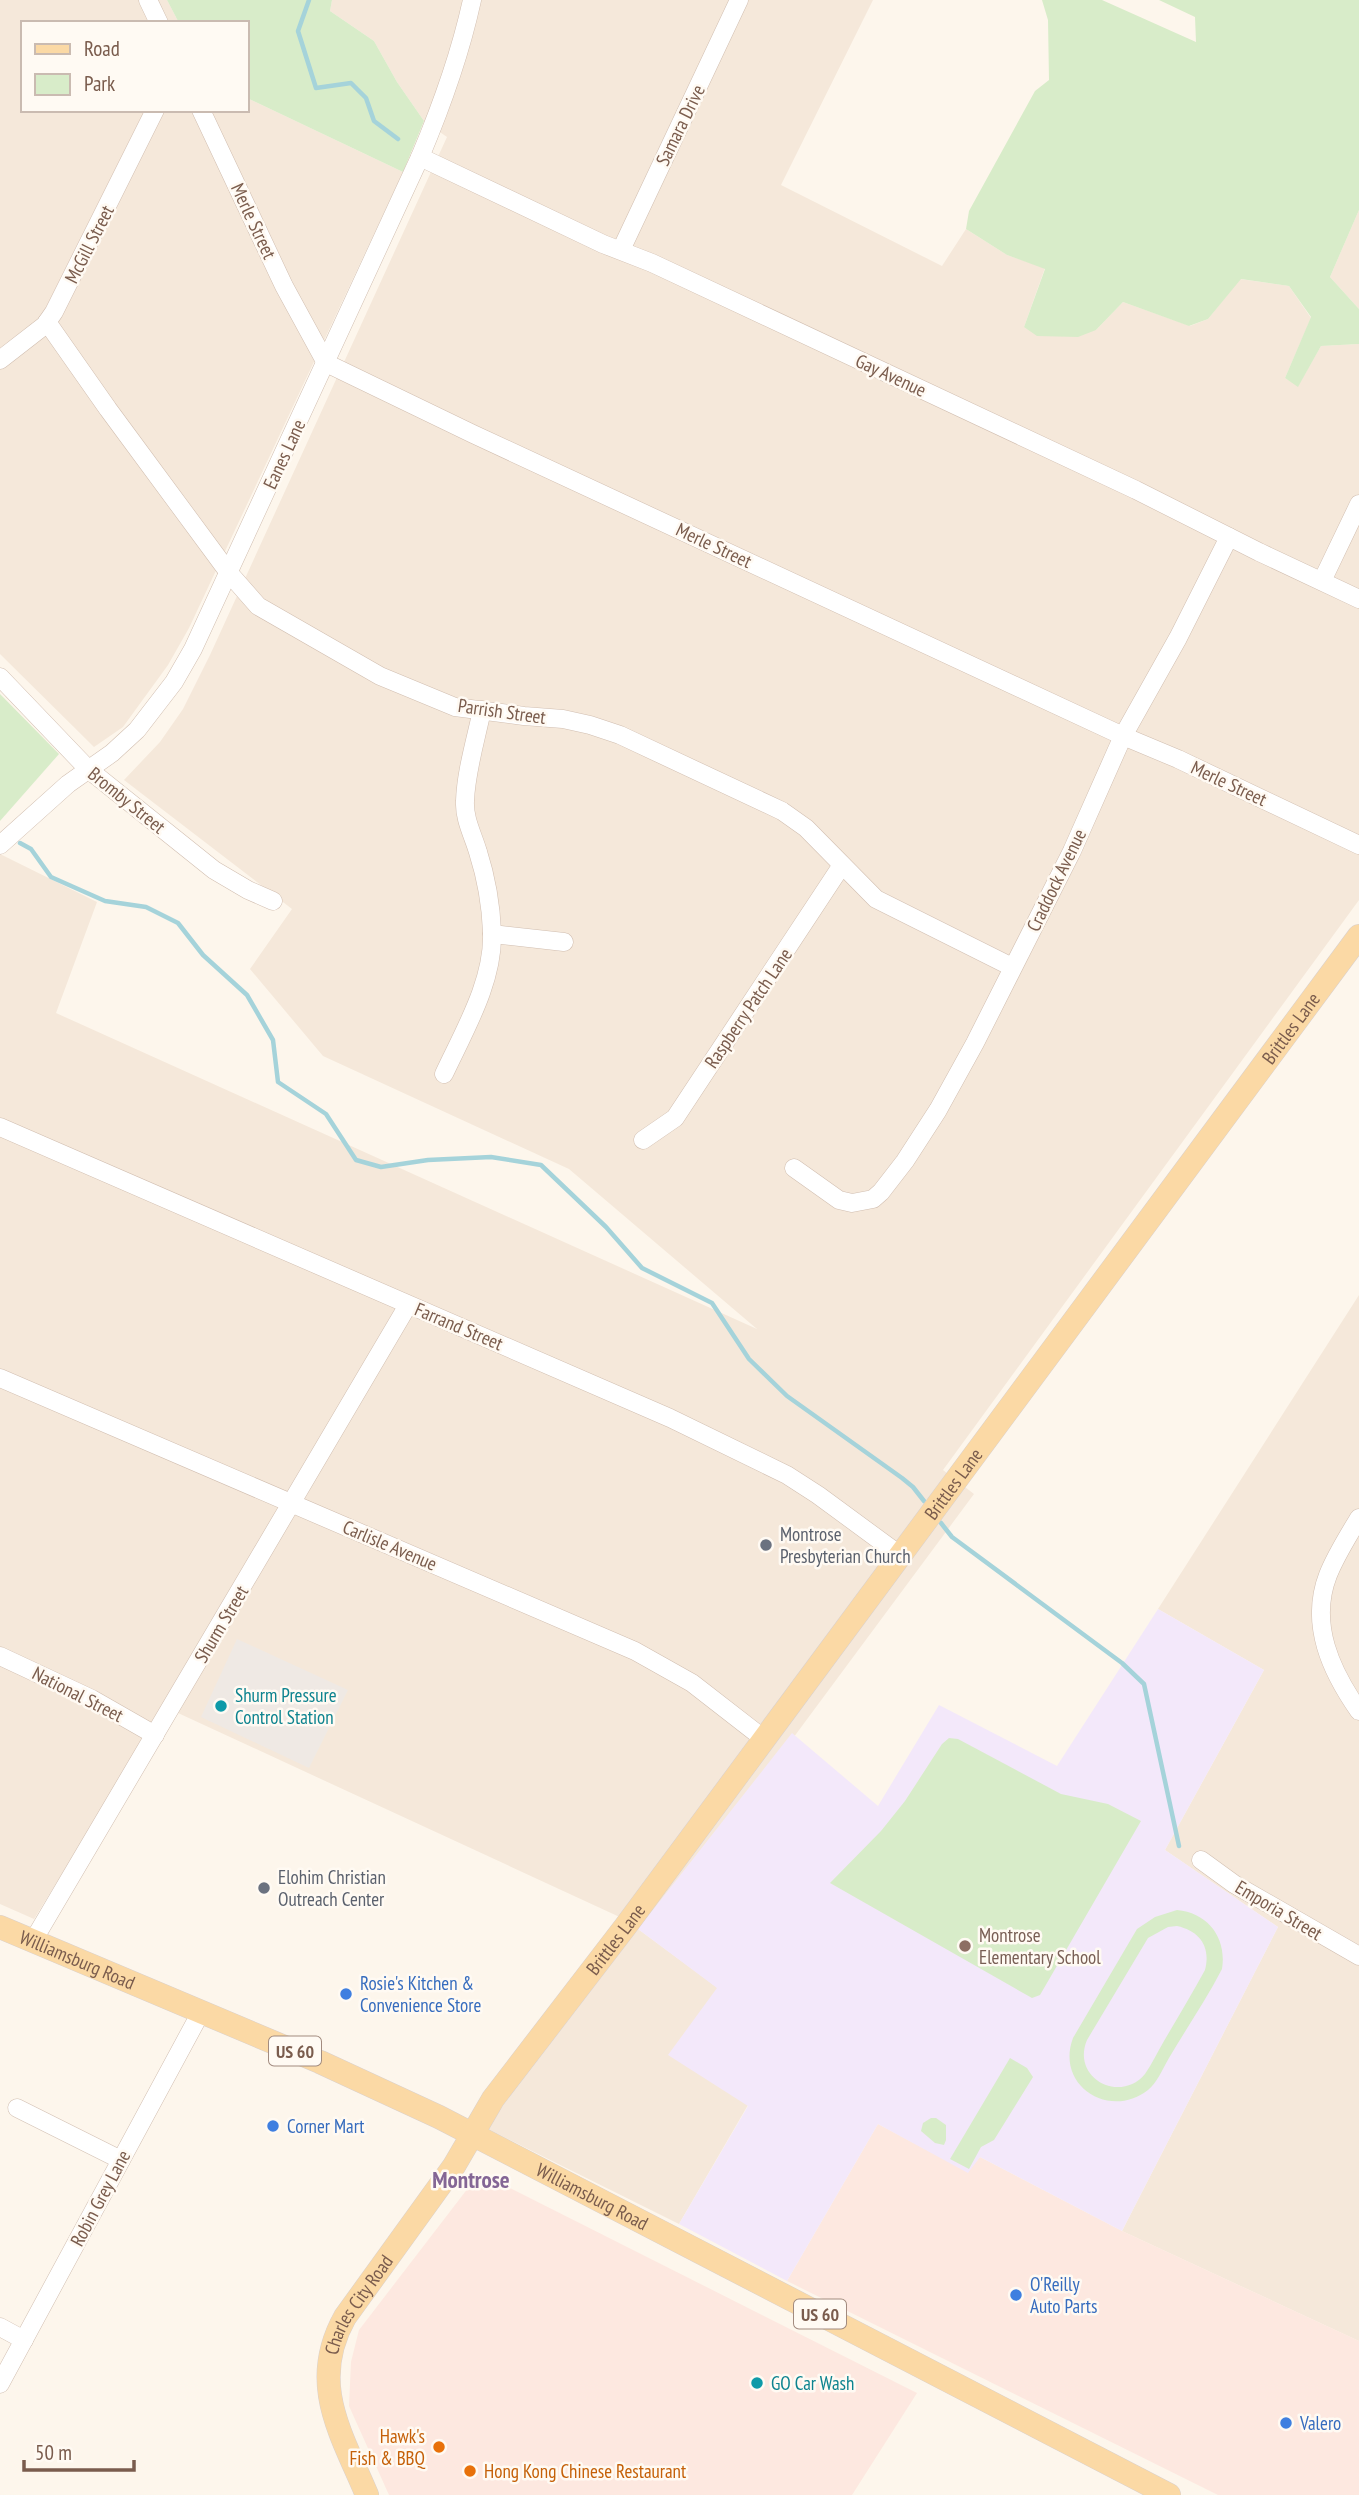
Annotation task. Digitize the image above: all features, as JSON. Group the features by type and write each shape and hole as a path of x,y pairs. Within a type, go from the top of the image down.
{"main road":[{"name":"Brittles Lane","path":"471,2134 493,2099 901,1556 1359,936"},
{"name":"Williamsburg Road","path":"0,1927 356,2077 1169,2495"},
{"name":"Charles City Road","path":"367,2495 331,2403 327,2369 332,2346 345,2317 454,2166 471,2134"}],"street":[{"path":"148,0 158,21"},
{"name":"Eanes Lane","path":"0,845 59,792 112,753 153,712 193,649 420,157 455,67 472,0"},
{"name":"Samara Drive","path":"621,250 739,0"},
{"name":"McGill Street","path":"0,360 47,322 54,312 154,112"},
{"name":"Merle Street","path":"202,112 284,286 326,363 1359,845"},
{"name":"Gay Avenue","path":"420,157 1111,478 1359,598"},
{"name":"Parrish Street","path":"47,322 229,573 258,607 380,676 455,707 563,719 620,735 782,811 806,828 876,899 1012,967"},
{"path":"1322,581 1359,504"},
{"name":"Craddock Avenue","path":"794,1168 839,1200 857,1203 873,1199 881,1192 905,1161 958,1075 1072,851 1123,736 1178,638 1229,537"},
{"name":"Bromby Street","path":"0,677 88,769 214,870 273,901"},
{"path":"444,1074 475,1007 487,972 492,934 486,885 478,852 468,828 465,802 482,710"},
{"name":"Raspberry Patch Lane","path":"643,1140 675,1118 842,865"},
{"path":"492,934 564,942"},
{"name":"Farrand Street","path":"0,1127 670,1418 764,1462 818,1495 901,1556"},
{"name":"Shurm Street","path":"33,1941 408,1305"},
{"name":"Carlisle Avenue","path":"0,1378 635,1650 692,1683 764,1739"},
{"path":"1359,1518 1327,1576 1321,1603 1322,1626 1329,1660 1343,1688 1359,1711"},
{"name":"National Street","path":"0,1656 92,1699 155,1735"},
{"name":"Emporia Street","path":"1201,1860 1245,1891 1359,1956"},
{"name":"Robin Grey Lane","path":"0,2384 201,2012"},
{"path":"17,2108 121,2160"},
{"path":"0,2327 24,2340"}],"shaded area":[{"path":"0,0 167,0 178,21 21,21 21,112 248,112 248,98 403,172 189,628 168,665 123,727 94,747 0,654"},
{"path":"332,0 873,0 781,185 942,266 966,229 1007,255 1045,268 1024,327 1096,330 1123,302 1190,326 1208,319 1240,279 1289,286 1311,318 1285,378 1298,386 1321,346 1359,344 1359,900 943,1470 974,1494 650,1931 165,1707 34,1919 0,1904 0,854 97,902 56,1013 757,1329 569,1169 323,1056 250,969 292,909 124,780 160,742 183,709 447,137 424,121 397,82 374,41 330,11"},
{"path":"1359,210 1359,309 1330,277"},
{"path":"1359,1295 1359,2341 1122,2231 1278,1927 1165,1850 1264,1670 1158,1609"},
{"name":"Montrose Elementary School","path":"1158,1609 1264,1670 1165,1850 1278,1927 1122,2231 980,2157 968,2173 878,2124 787,2281 679,2224 748,2106 668,2055 717,1988 638,1929 792,1733 878,1806 939,1705 1057,1766"},
{"path":"237,1639 348,1690 309,1768 201,1717"},
{"path":"638,1929 718,1988 748,2105 679,2224 486,2128"},
{"path":"878,2124 968,2172 980,2157 1122,2231 1359,2341 1359,2495 1218,2495 787,2281"},
{"path":"475,2179 494,2180 917,2393 852,2495 389,2495 349,2406 351,2362 359,2330"}],"green space":[{"path":"167,0 332,0 330,11 374,41 397,82 424,121 403,172 248,98 248,21 178,21"},
{"path":"1042,0 1102,0 1196,42 1195,17 1159,0 1359,0 1359,210 1330,277 1359,309 1359,344 1321,346 1298,387 1285,378 1311,317 1289,286 1241,279 1208,319 1189,326 1123,302 1096,330 1078,337 1037,336 1024,327 1045,269 1007,255 966,229 969,211 1035,91 1049,80 1048,20"},
{"path":"0,694 59,754 0,821"},
{"path":"949,1738 958,1739 1061,1794 1108,1804 1141,1821 1040,1995 1032,1998 830,1883 881,1831 905,1801 942,1744"},
{"path":"1177,1910 1198,1916 1207,1922 1222,1948 1222,1969 1151,2087 1133,2098 1118,2101 1103,2099 1090,2093 1079,2083 1072,2071 1069,2055 1073,2038 1137,1929 1155,1917","holes":["1168,1927 1185,1928 1198,1936 1205,1947 1205,1970 1145,2074 1135,2083 1123,2087 1101,2082 1086,2066 1084,2054 1087,2040 1148,1938"]},
{"path":"1010,2058 1027,2068 1033,2077 994,2140 981,2147 969,2169 950,2159"},
{"path":"936,2118 946,2125 944,2145 935,2143 921,2131 923,2123"}],"waterway":[{"path":"309,0 298,31 316,88 351,83 366,98 374,121 398,139"},
{"path":"20,843 31,849 51,877 105,901 146,907 178,923 203,955 247,995 273,1040 278,1082 326,1114 356,1160 381,1167 428,1160 491,1157 541,1165 606,1227 642,1268 712,1303 749,1359 787,1396 902,1478 924,1501"},
{"path":"941,1523 952,1537 1122,1663 1144,1684 1179,1846"}],"place":[{"name":"Montrose Presbyterian Church","path":"766,1545"},
{"name":"Shurm Pressure Control Station","path":"221,1706"},
{"name":"Elohim Christian Outreach Center","path":"264,1888"},
{"name":"Montrose Elementary School","path":"965,1946"},
{"name":"Rosie's Kitchen & Convenience Store","path":"346,1994"},
{"name":"Corner Mart","path":"273,2126"},
{"name":"O'Reilly Auto Parts","path":"1016,2295"},
{"name":"GO Car Wash","path":"757,2383"},
{"name":"Valero","path":"1286,2423"},
{"name":"Hawk's Fish & BBQ","path":"439,2447"},
{"name":"Hong Kong Chinese Restaurant","path":"470,2471"}],"district":[{"name":"Montrose","path":"471,2179"}]}
